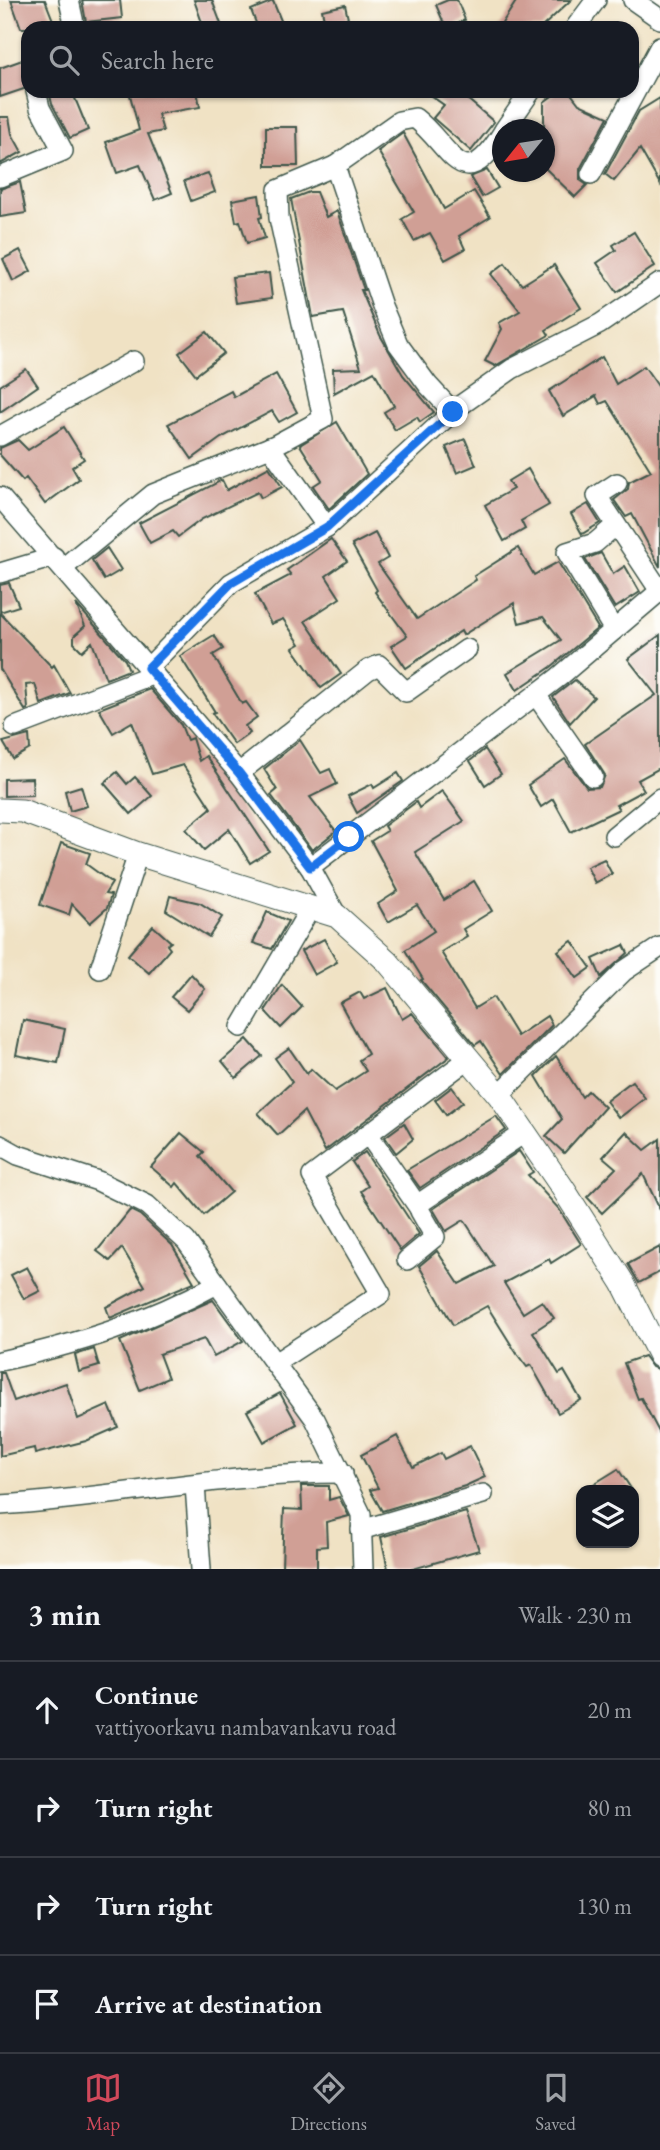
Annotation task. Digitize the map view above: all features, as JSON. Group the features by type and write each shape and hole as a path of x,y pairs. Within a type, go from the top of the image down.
{"street":[{"path":"69,0 74,21"},
{"path":"580,21 596,0"},
{"path":"633,0 660,19"},
{"path":"639,85 660,46"},
{"path":"0,177 63,151 40,108 38,98"},
{"path":"511,119 526,98"},
{"path":"591,174 632,98"},
{"path":"0,573 59,563 152,494 270,447 323,419 279,218 278,190 335,166 399,121 415,118 432,131 445,153 466,166 476,165 492,150"},
{"path":"335,166 382,306 398,344 453,412"},
{"path":"15,727 151,671 231,583 327,527 453,412 512,369 600,324 658,289"},
{"path":"0,436 134,362"},
{"path":"270,447 327,527"},
{"path":"617,483 597,496 656,594 660,617"},
{"path":"0,497 239,773 310,867 337,916 387,961 499,1096 622,1283 660,1356"},
{"path":"614,630 567,552 596,543 616,525"},
{"path":"310,867 536,695 656,594"},
{"path":"239,773 368,670 379,666 406,692 467,649"},
{"path":"536,695 593,777"},
{"path":"614,835 660,798"},
{"path":"0,810 22,811 138,854 337,916"},
{"path":"100,969 138,854"},
{"path":"241,1027 311,907"},
{"path":"499,1096 624,971 660,947"},
{"path":"275,1363 381,1294 312,1176 467,1060"},
{"path":"419,1208 422,1201 524,1133"},
{"path":"368,1134 419,1208 435,1237 407,1260"},
{"path":"0,1145 18,1155 98,1181 147,1205 186,1241 315,1419 343,1473 360,1514 363,1569"},
{"path":"0,1361 98,1338 180,1304 216,1284"},
{"path":"0,1505 83,1499 158,1486 195,1485 264,1475 343,1473"},
{"path":"195,1485 201,1569"},
{"path":"361,1530 484,1494"}],"building":[{"path":"11,0 45,0 53,21 21,21 21,28"},
{"path":"82,0 120,0 122,18 86,21"},
{"path":"194,0 212,0 220,21 202,21"},
{"path":"457,0 465,20 443,21 436,5"},
{"path":"517,0 571,0 548,21 504,21"},
{"path":"273,1 281,21 255,21 251,10"},
{"path":"345,5 348,21 324,21 322,10"},
{"path":"21,60 21,90 0,97 0,68"},
{"path":"51,98 75,98 88,130 70,138"},
{"path":"131,98 198,98 200,107 158,114 163,131 148,134 172,193 155,200 140,165 117,173 106,142 139,130"},
{"path":"434,98 466,98 492,120 492,125 471,151 433,118 444,105"},
{"path":"549,98 574,98 579,104 608,117 580,169 580,180 587,185 575,197 555,178 555,119 544,119 544,102"},
{"path":"660,98 660,184 640,149 614,181 605,174 639,111"},
{"path":"0,117 9,117 12,134 22,152 0,164"},
{"path":"266,127 297,127 298,166 266,166"},
{"path":"403,133 444,209 474,191 490,217 459,236 465,249 445,260 430,233 414,241 402,219 414,212 378,151"},
{"path":"487,170 498,188 482,197 470,177"},
{"path":"208,173 215,192 191,201 184,181"},
{"path":"20,182 26,213 0,217 0,189"},
{"path":"316,192 326,217 337,211 364,290 361,290 380,335 403,375 434,412 420,422 417,417 395,430 384,412 394,406 374,371 334,393 333,369 361,368 343,312 313,317 291,199"},
{"path":"259,195 262,217 259,218 265,238 247,243 240,221 236,222 232,200"},
{"path":"634,232 655,266 617,292 597,263 616,250 613,245"},
{"path":"20,250 31,271 13,281 3,259"},
{"path":"505,263 522,285 554,265 581,308 546,330 549,335 495,366 485,361 502,329 499,323 520,311 491,274"},
{"path":"269,273 272,298 236,303 232,277"},
{"path":"207,332 224,353 196,375 179,353"},
{"path":"602,357 616,384 644,366 660,389 660,567 632,514 626,517 614,500 628,489 629,482 651,471 607,401 600,404 596,396 563,416 549,391"},
{"path":"26,369 38,386 0,412 0,386"},
{"path":"276,374 297,412 279,422 272,411 221,438 192,459 168,424 231,391 234,397"},
{"path":"337,422 367,474 329,509 313,486 322,480 300,445"},
{"path":"64,427 84,459 72,467 79,479 45,504 26,478 23,481 0,455 0,448 18,440 28,450"},
{"path":"465,439 476,465 457,473 446,447"},
{"path":"269,467 282,487 261,498 258,492 202,519 178,537 173,531 150,543 139,523 222,480 227,490"},
{"path":"528,469 549,505 521,521 525,529 504,541 485,505 513,489 508,481"},
{"path":"588,504 600,523 582,534 571,514"},
{"path":"375,533 388,558 378,564 417,619 476,580 474,576 518,548 534,575 558,562 598,628 551,667 517,690 507,673 561,640 543,617 519,623 514,603 463,635 461,631 406,668 391,646 407,636 375,592 377,590 352,545"},
{"path":"331,539 347,561 326,576 340,598 305,621 341,674 321,688 293,648 300,644 283,619 271,624 255,594 291,575 287,570"},
{"path":"107,548 121,570 104,580 92,560"},
{"path":"601,553 613,574 625,566 640,592 615,608 585,559"},
{"path":"9,583 19,606 0,612 0,585"},
{"path":"76,604 125,660 129,670 106,679 92,642 82,651 74,643 74,636 85,626"},
{"path":"0,613 52,667 54,665 70,693 41,704 35,684 26,685 28,709 25,710 0,669"},
{"path":"214,635 223,649 213,655 242,704 246,702 257,717 245,726 250,733 234,744 212,713 215,712 180,656"},
{"path":"660,635 660,768 638,780 644,790 616,805 619,809 571,832 553,799 541,807 528,785 565,759 587,788 600,787 605,775 585,744 656,695 628,659"},
{"path":"575,680 594,697 570,723 553,697"},
{"path":"150,689 181,725 187,740 192,738 199,761 206,756 269,851 250,863 229,829 204,850 186,829 211,808 183,765 152,774 132,722 113,733 99,709"},
{"path":"29,735 30,749 13,759 3,742"},
{"path":"300,740 321,773 330,769 337,784 310,797 336,831 312,850 271,795 277,790 264,769"},
{"path":"485,749 501,774 485,785 470,761"},
{"path":"117,772 127,784 135,777 152,796 131,814 104,783"},
{"path":"398,773 403,781 357,813 348,796 372,784 374,788"},
{"path":"32,778 33,795 4,796 4,779"},
{"path":"81,786 87,806 70,811 65,791"},
{"path":"442,791 464,821 415,852 444,900 474,881 492,911 463,929 467,936 441,952 475,1008 493,997 517,1036 547,1016 552,1025 503,1074 481,1041 475,1045 421,980 423,979 405,950 434,931 417,905 388,922 378,904 398,891 371,841 387,831 384,826 416,802 419,808"},
{"path":"61,843 90,853 86,864 112,883 105,894 111,895 107,908 90,923 72,904 69,915 40,905"},
{"path":"604,859 612,874 595,883 587,867"},
{"path":"170,896 200,903 222,917 209,937 166,910"},
{"path":"267,912 288,921 272,949 253,943"},
{"path":"153,926 171,942 167,945 170,949 149,973 128,955"},
{"path":"324,939 337,962 314,975 301,951"},
{"path":"572,941 591,968 577,978 558,951"},
{"path":"624,945 628,953 601,977 593,959"},
{"path":"191,974 205,989 187,1010 171,997"},
{"path":"282,985 302,1007 281,1028 265,1011"},
{"path":"387,988 402,1019 412,1013 449,1057 325,1151 304,1111 278,1135 258,1113 292,1082 275,1058 289,1048 307,1074 311,1069 335,1091 366,1071 359,1060 368,1054 340,1003 360,992 364,999"},
{"path":"23,1020 65,1029 58,1063 16,1055"},
{"path":"247,1039 262,1056 236,1078 222,1061"},
{"path":"556,1056 582,1097 588,1091 605,1107 564,1153 546,1136 562,1119 536,1076"},
{"path":"632,1081 645,1098 619,1118 606,1101"},
{"path":"452,1087 463,1102 446,1115 435,1100"},
{"path":"496,1116 506,1130 420,1188 407,1170"},
{"path":"404,1123 413,1139 396,1153 385,1137"},
{"path":"626,1132 645,1150 660,1139 660,1210 643,1174 602,1213 587,1197 616,1168 603,1157"},
{"path":"181,1133 204,1152 200,1156 231,1192 204,1215 177,1183 174,1187 151,1167"},
{"path":"519,1151 533,1172 528,1175 559,1209 581,1244 551,1263 549,1259 504,1283 523,1313 542,1301 554,1318 533,1332 559,1374 564,1371 581,1400 558,1413 531,1365 527,1367 517,1354 487,1306 453,1325 419,1266 437,1251 459,1284 494,1266 464,1220 446,1231 433,1209"},
{"path":"365,1152 419,1234 400,1250 361,1191 368,1186 352,1162"},
{"path":"130,1210 140,1215 172,1245 194,1282 110,1318 106,1307 145,1286 122,1248 110,1261 97,1251"},
{"path":"660,1247 660,1272 639,1283 628,1264"},
{"path":"27,1267 40,1291 24,1299 11,1275"},
{"path":"213,1300 243,1341 214,1357 204,1339 159,1354 168,1378 140,1390 120,1341"},
{"path":"94,1349 99,1366 79,1372 75,1355"},
{"path":"644,1356 652,1367 660,1370 660,1434 641,1398 638,1399 624,1363"},
{"path":"0,1373 4,1373 14,1401 66,1383 78,1419 109,1405 118,1427 86,1441 35,1454 34,1448 0,1456"},
{"path":"280,1393 297,1424 264,1442 247,1411"},
{"path":"397,1436 413,1467 441,1453 444,1459 470,1446 485,1477 465,1486 382,1511 370,1490 378,1488 361,1455"},
{"path":"618,1469 629,1485 592,1485"},
{"path":"301,1486 329,1486 329,1500 339,1497 349,1516 326,1522 327,1546 317,1547 317,1569 282,1567 284,1509 302,1510"},
{"path":"466,1512 479,1550 413,1569 388,1569 381,1537"}],"route":[{"path":"349,837 310,867 239,773 148,668 231,583 327,527 453,412"}]}
